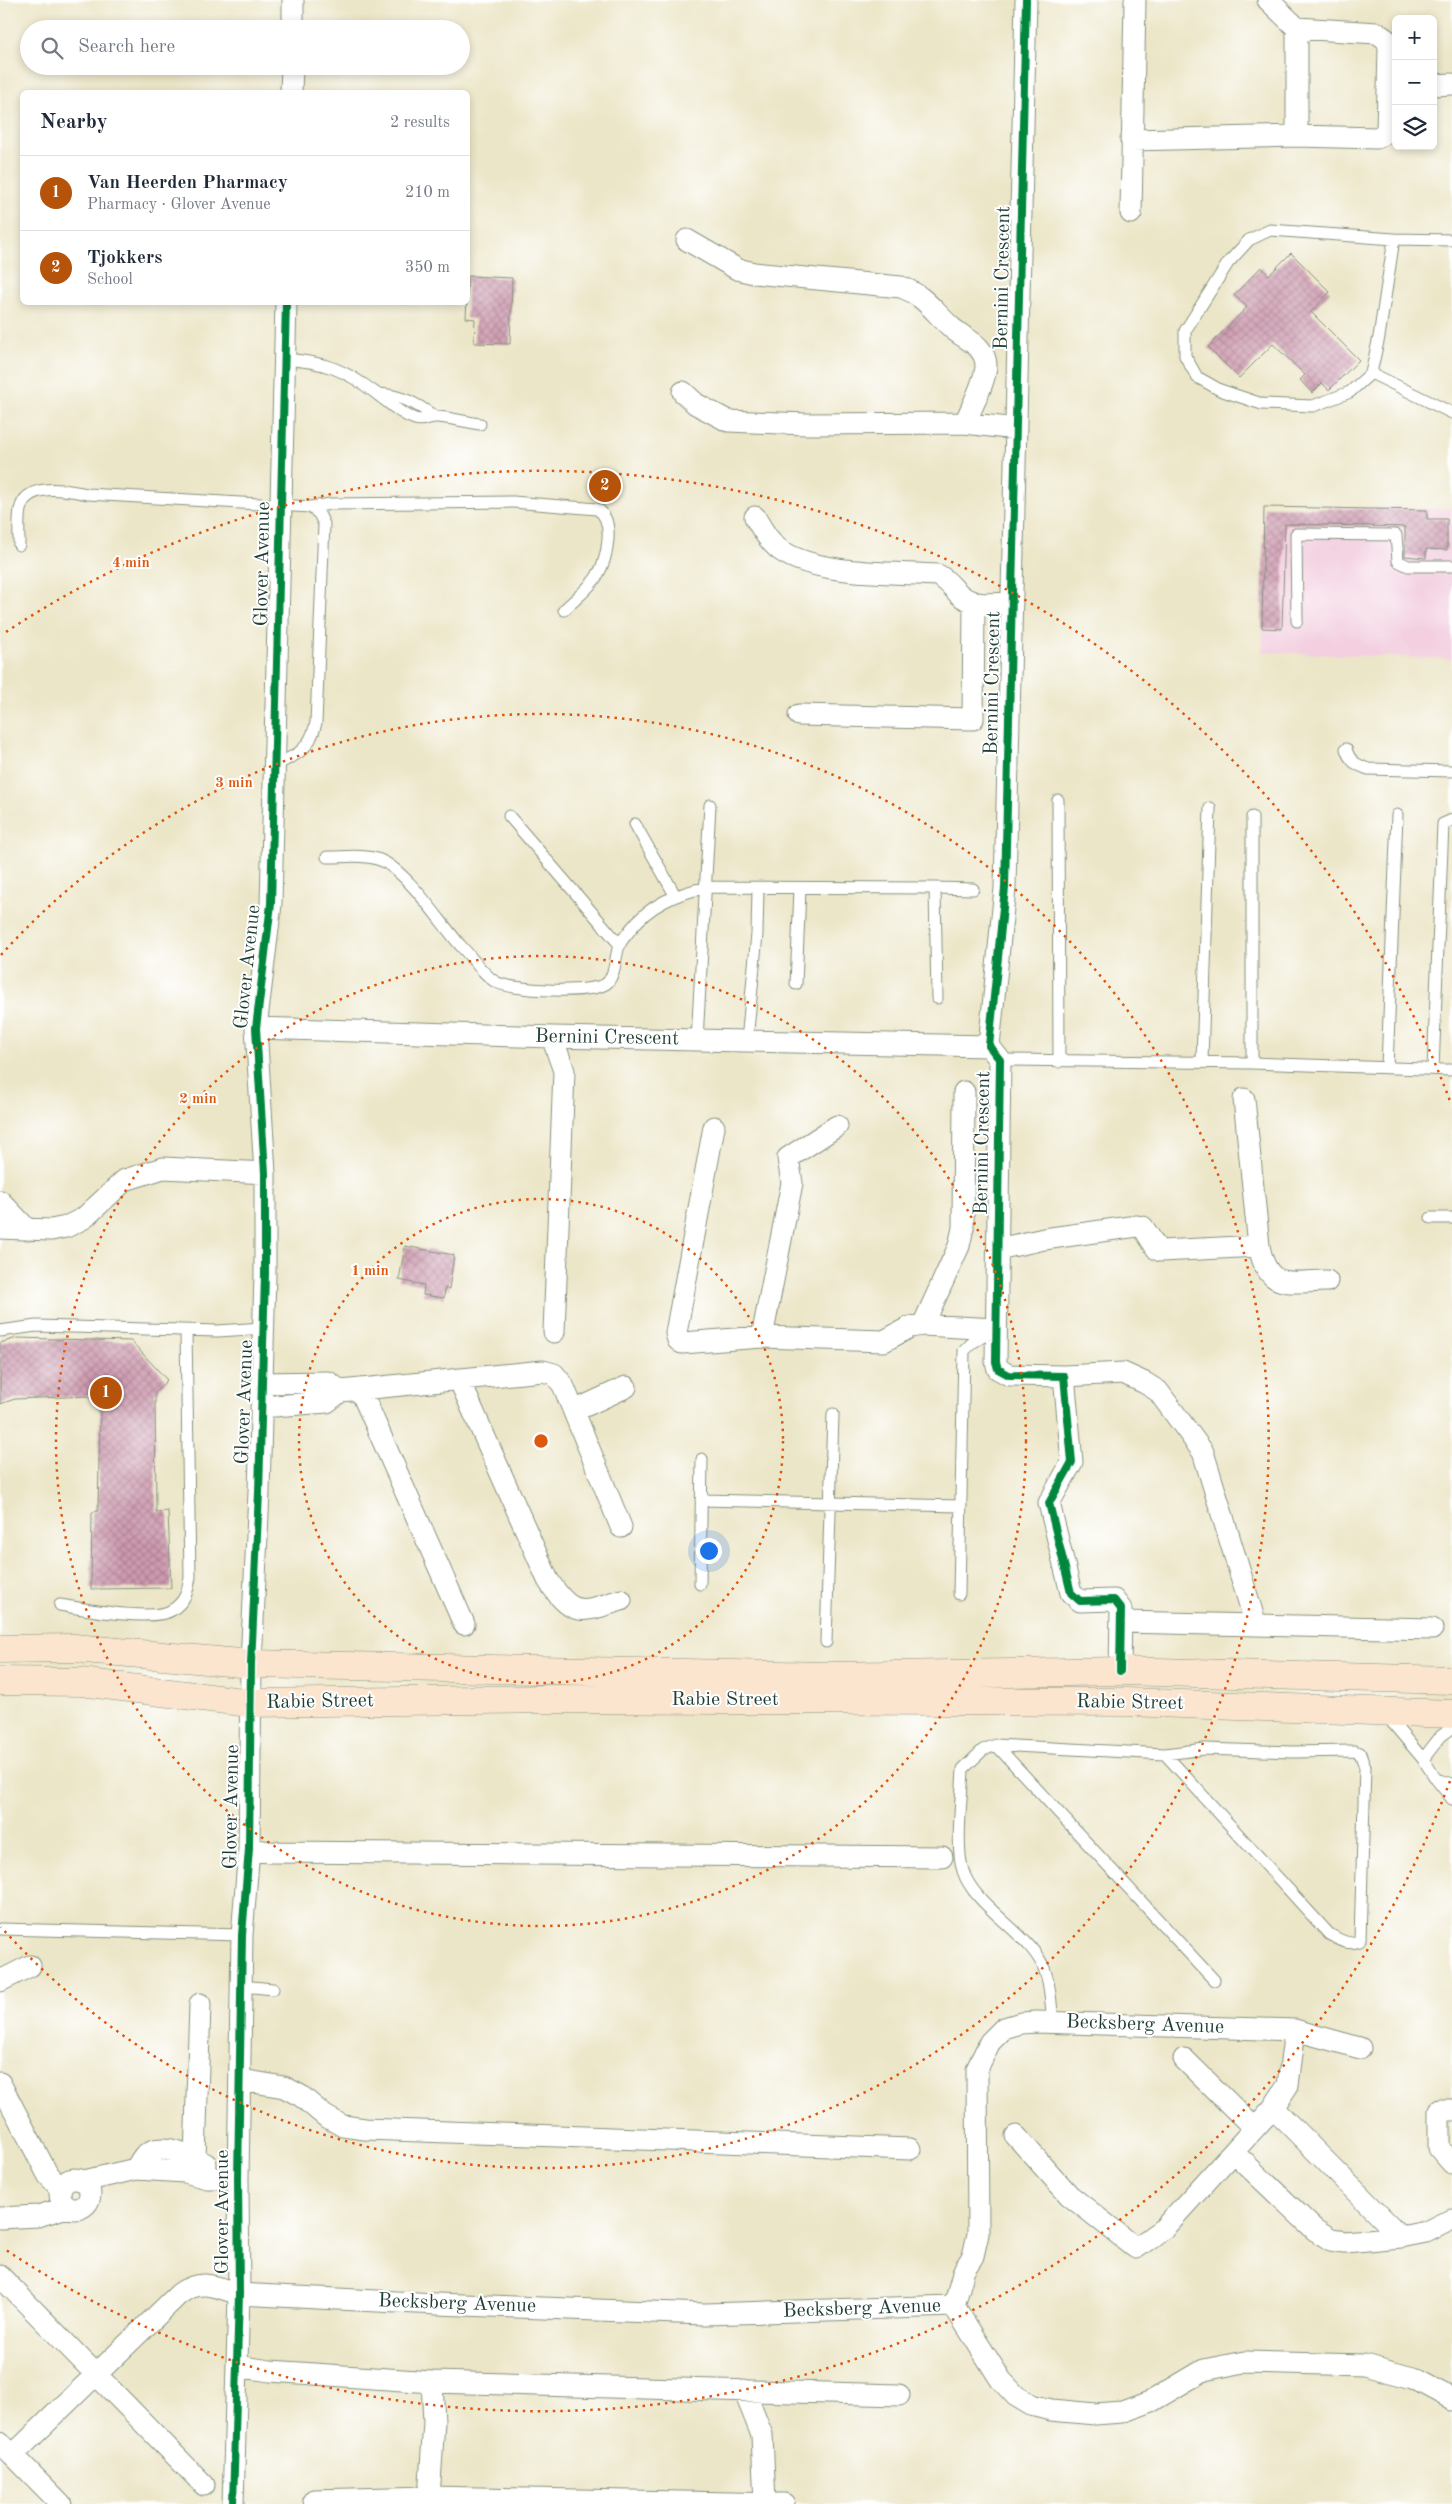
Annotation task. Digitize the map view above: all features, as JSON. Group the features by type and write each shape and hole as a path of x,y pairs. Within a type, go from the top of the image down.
{"main road":[{"name":"Rabie Street","path":"0,1649 74,1648 251,1664 829,1676 1120,1671 1452,1680"},
{"name":"Rabie Street","path":"0,1681 80,1682 250,1703 550,1699 1127,1702 1452,1714"}],"street":[{"path":"293,0 293,20"},
{"name":"Bernini Crescent","path":"1026,0 1005,888 995,1053 998,1249 995,1328 998,1370 1009,1375 1064,1376"},
{"path":"1131,213 1135,0"},
{"path":"1268,0 1297,28 1377,32 1387,40 1390,48 1392,73"},
{"path":"1297,28 1297,136"},
{"path":"291,90 292,75"},
{"path":"1437,84 1452,84"},
{"path":"1131,140 1297,136 1377,138 1387,132 1392,93"},
{"path":"688,240 737,268 754,273 900,287 912,291 925,299 952,329 976,344 984,356 986,366 984,376 965,423"},
{"name":"Glover Avenue","path":"234,2504 240,2294 238,2172 242,1935 249,1849 251,1664 264,1328 265,1173 256,1028 271,904 286,305"},
{"path":"683,392 696,404 728,421 814,424 965,423 1016,429"},
{"path":"755,517 764,532 780,550 808,562 846,570 938,574 949,580 959,594 974,604 1012,603"},
{"path":"799,715 973,719 974,604"},
{"name":"Bernini Crescent","path":"256,1028 748,1041 995,1053"},
{"path":"552,1037 564,1071 554,1332"},
{"path":"923,1325 959,1246 963,1228 964,1092"},
{"path":"1244,1099 1262,1260 1271,1277 1279,1282 1327,1281"},
{"path":"762,1337 792,1183 788,1158 837,1126"},
{"path":"714,1127 676,1333 678,1340 682,1343 762,1337 884,1341 910,1327 923,1325 995,1328"},
{"path":"0,1228 51,1230 66,1227 84,1218 125,1180 145,1172 164,1168 265,1173"},
{"path":"0,1201 28,1230"},
{"path":"998,1249 1044,1239 1137,1226 1143,1227 1157,1249 1161,1251 1259,1246"},
{"path":"261,1407 327,1402 351,1390 543,1371 554,1374 563,1385 621,1526"},
{"path":"1120,1671 1121,1609 1114,1600 1080,1602 1071,1593 1049,1503 1072,1462 1064,1376 1123,1373 1145,1383 1158,1392 1203,1452 1256,1625"},
{"path":"460,1379 548,1580 561,1599 573,1608 586,1611 621,1600"},
{"path":"262,1383 328,1382 351,1390 464,1624"},
{"path":"574,1411 626,1387"},
{"path":"1121,1622 1432,1629"},
{"path":"249,1849 289,1852 942,1857"},
{"path":"0,1981 30,1966"},
{"path":"195,2158 200,2004"},
{"name":"Becksberg Avenue","path":"4,2446 95,2375 188,2287 194,2285 208,2285 240,2294 437,2304 705,2314 954,2306 964,2270 972,2256 978,2234 977,2068 990,2042 1004,2028 1021,2023 1052,2023 1295,2030 1360,2048"},
{"path":"1016,2136 1069,2195 1136,2248 1164,2228 1273,2108 1288,2085 1295,2030"},
{"path":"1184,2059 1254,2127"},
{"path":"241,2080 284,2087 301,2096 325,2116 337,2123 365,2129 910,2149"},
{"path":"0,2083 48,2175 74,2210 86,2205 91,2192 84,2181"},
{"path":"1273,2108 1401,2237"},
{"path":"1452,2110 1439,2110 1439,2148 1452,2163"},
{"path":"136,2169 145,2156 152,2151 178,2150 208,2165 238,2172"},
{"path":"1234,2152 1315,2230 1331,2240 1345,2242 1401,2237 1426,2232 1452,2219"},
{"path":"0,2218 38,2216 64,2198 68,2180 73,2178 84,2181 136,2169 185,2172 207,2178 238,2172"},
{"path":"0,2276 204,2485"},
{"path":"954,2306 1001,2380 1016,2396 1031,2405 1051,2410 1095,2414 1122,2412 1152,2401 1204,2370 1244,2362 1364,2364 1414,2378 1452,2399"},
{"path":"237,2366 270,2371 432,2382 899,2395"},
{"path":"429,2497 434,2422 432,2382"},
{"path":"314,2500 429,2497 771,2504 762,2435 744,2390"},
{"path":"4,2446 61,2504"}],"lane":[{"path":"1394,239 1379,337 1371,373 1350,392 1313,406 1262,404 1220,390 1197,377 1185,356 1185,331 1228,263 1249,240 1270,230 1394,239 1452,240"},
{"path":"284,359 317,361 328,365 377,394 390,394 419,405 435,417 480,424"},
{"path":"1371,373 1452,413"},
{"path":"19,545 20,508 26,498 42,490 56,489 88,494 311,506 331,504 513,502 596,508 607,517 609,526 603,565 591,584 564,610"},
{"path":"274,765 290,758 307,746 316,723 324,524 319,514 311,506"},
{"path":"1298,621 1296,534 1396,535 1398,561 1408,566 1452,566"},
{"path":"1346,750 1348,758 1355,764 1368,769 1452,771"},
{"path":"1058,800 1059,1062"},
{"path":"697,1040 707,887 710,805"},
{"path":"1202,1062 1210,808"},
{"path":"1387,1068 1397,815"},
{"path":"509,816 620,945"},
{"path":"1252,817 1252,1063"},
{"path":"1433,1068 1442,824 1452,820"},
{"path":"635,824 675,895"},
{"path":"327,857 369,858 390,865 412,886 493,981 503,986 564,990 597,988 608,982 620,945 638,920 655,906 675,895 707,887 973,889"},
{"path":"748,1041 758,934 758,888"},
{"path":"935,888 937,998"},
{"path":"796,984 800,889"},
{"path":"995,1053 1059,1062 1252,1063 1452,1070"},
{"path":"1431,1218 1452,1218"},
{"path":"0,1332 36,1326 186,1331 264,1328"},
{"path":"959,1594 964,1351 972,1343 995,1328"},
{"path":"60,1606 107,1612 160,1614 172,1610 188,1593 186,1331"},
{"path":"826,1642 832,1414"},
{"path":"700,1584 702,1459"},
{"path":"701,1500 961,1506"},
{"path":"1382,1711 1423,1759 1436,1780 1452,1799"},
{"path":"1423,1759 1441,1736 1452,1728"},
{"path":"996,1745 1214,1980"},
{"path":"1052,2023 1046,1972 1028,1944 971,1887 962,1871 960,1838 964,1769 983,1750 996,1745 1165,1754 1205,1749 1300,1752 1354,1751 1360,1753 1366,1768 1360,1940 1356,1943 1343,1942 1328,1934 1165,1754"},
{"path":"1436,1780 1452,1784"},
{"path":"0,1929 242,1935"},
{"path":"242,1986 273,1989"}],"shaded area":[{"path":"1264,507 1452,509 1452,659 1262,652"}],"building":[{"path":"1291,253 1330,292 1311,312 1359,360 1329,390 1322,383 1312,393 1300,380 1305,375 1273,344 1239,378 1208,347 1247,307 1234,295 1261,267 1269,275"},
{"path":"470,276 512,278 510,344 474,343 475,319 466,318 467,305 470,305"},
{"path":"1264,507 1427,510 1427,519 1447,519 1447,550 1426,549 1426,558 1405,556 1405,527 1285,524 1282,629 1262,628"},
{"path":"405,1246 454,1255 449,1289 445,1288 444,1298 423,1295 424,1285 399,1280"},
{"path":"17,1338 131,1341 167,1380 155,1393 156,1512 168,1511 171,1588 91,1589 92,1512 98,1511 100,1410 88,1396 15,1399 0,1404 0,1343"}],"cycle path":[{"path":"1026,0 1005,888 989,1046 1000,1060 996,1362 998,1369 1009,1375 1064,1376 1072,1462 1049,1503 1071,1593 1080,1601 1114,1600 1121,1609 1120,1671"},
{"path":"233,2504 239,2294 238,2178 242,1935 249,1849 251,1664 259,1492 265,1274 265,1173 256,1028 271,904 286,305"}],"place":[{"name":"Tjokkers","path":"605,486"},
{"name":"Van Heerden Pharmacy","path":"106,1393"}]}
